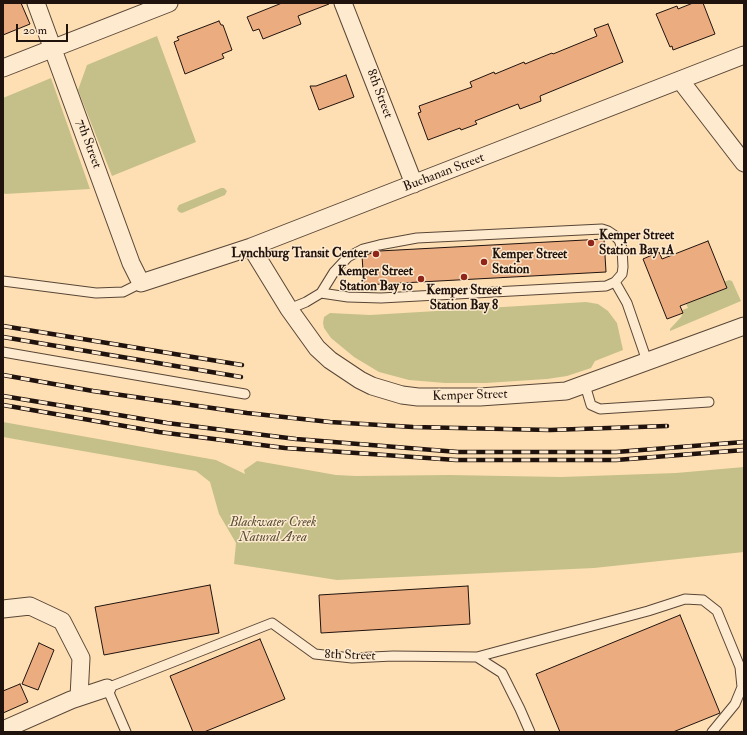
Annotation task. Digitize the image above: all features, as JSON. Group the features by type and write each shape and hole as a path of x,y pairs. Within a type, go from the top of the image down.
{"street":[{"name":"7th Street","path":"36,3 131,264 141,283"},
{"path":"3,68 169,3"},
{"name":"8th Street","path":"344,3 414,184"},
{"name":"Buchanan Street","path":"141,283 251,247 744,55"},
{"path":"680,80 744,163"},
{"name":"Kemper Street","path":"251,247 289,309 317,348 345,371 366,383 402,395 418,397 480,397 566,391 744,326"},
{"path":"3,609 30,606 62,621 80,658 80,697"},
{"name":"8th Street","path":"3,730 80,697 107,688"}],"lane":[{"path":"289,309 306,302 321,293 334,272 348,257 363,249 417,238 602,229 614,235 619,240 622,248 622,274 615,282 606,286 381,298 348,297 321,293"},
{"path":"3,282 96,293 123,292 141,283"},
{"path":"615,282 627,303 647,361"},
{"path":"3,352 246,394"},
{"path":"585,385 591,405 600,409 709,402"},
{"path":"476,656 648,611 685,599 703,600 717,611 740,667 742,687 735,704 712,732"},
{"name":"8th Street","path":"107,688 272,622 315,654 352,658 393,656 476,656"},
{"path":"476,656 502,673 520,708 530,732"},
{"path":"107,688 126,732"}],"green space":[{"path":"157,36 196,142 112,176 78,90 87,65"},
{"path":"51,78 90,189 5,194 3,192 3,98"},
{"path":"224,188 227,191 225,195 182,213 177,209 179,205"},
{"path":"729,280 732,281 741,301 670,331 670,329 681,317 683,313 682,310 688,308 686,304 727,288 724,282"},
{"path":"586,302 598,304 608,311 617,323 623,350 595,361 591,368 567,376 547,379 486,383 445,383 409,380 379,372 354,357 331,338 324,328 323,323 324,317 330,313 370,315"},
{"name":"Blackwater Creek Natural Area","path":"3,422 216,460 245,474 244,470 257,461 336,475 356,476 449,475 561,477 676,473 744,467 744,552 594,568 337,580 234,564 236,543 219,514 210,482 196,471 3,437"}],"building":[{"path":"3,3 21,3 30,24 3,35"},
{"path":"282,3 329,4 298,16 301,24 263,39 259,29 253,31 247,17"},
{"path":"693,3 703,3 715,34 673,50 672,46 670,47 656,14 677,6 678,9"},
{"path":"219,21 221,25 223,25 232,50 222,54 224,58 185,74 174,42 179,40 177,37"},
{"path":"608,24 623,62 540,96 541,101 520,109 518,104 475,121 477,124 461,130 460,128 428,140 418,113 421,112 419,106 472,87 470,82 494,72 495,74 524,62 525,64 597,36 594,29"},
{"path":"346,75 354,97 319,110 310,86 316,86"},
{"path":"604,239 606,272 364,285 362,256 379,251"},
{"path":"708,241 727,288 680,306 683,313 667,319 643,259 659,252 662,259"},
{"path":"210,585 219,633 104,655 95,607"},
{"path":"468,586 470,624 321,633 319,595"},
{"path":"680,615 720,713 673,732 560,732 536,674"},
{"path":"260,639 285,699 204,732 193,732 170,676"},
{"path":"39,643 54,650 38,690 22,684"},
{"path":"20,684 28,702 3,713 3,691"}],"railway":[{"path":"3,326 242,365"},
{"path":"3,337 241,377"},
{"path":"3,375 93,391 247,413 330,422 413,427 550,430 667,426"},
{"path":"3,396 167,423 296,439 458,452 616,452 744,442"},
{"path":"3,405 159,432 285,448 456,460 616,460 744,450"}],"place":[{"name":"Kemper Street Station Bay 1A","path":"591,243"},
{"name":"Lynchburg Transit Center","path":"376,254"},
{"name":"Kemper Street Station","path":"484,262"},
{"name":"Kemper Street Station Bay 8","path":"464,277"},
{"name":"Kemper Street Station Bay 10","path":"421,279"}]}
